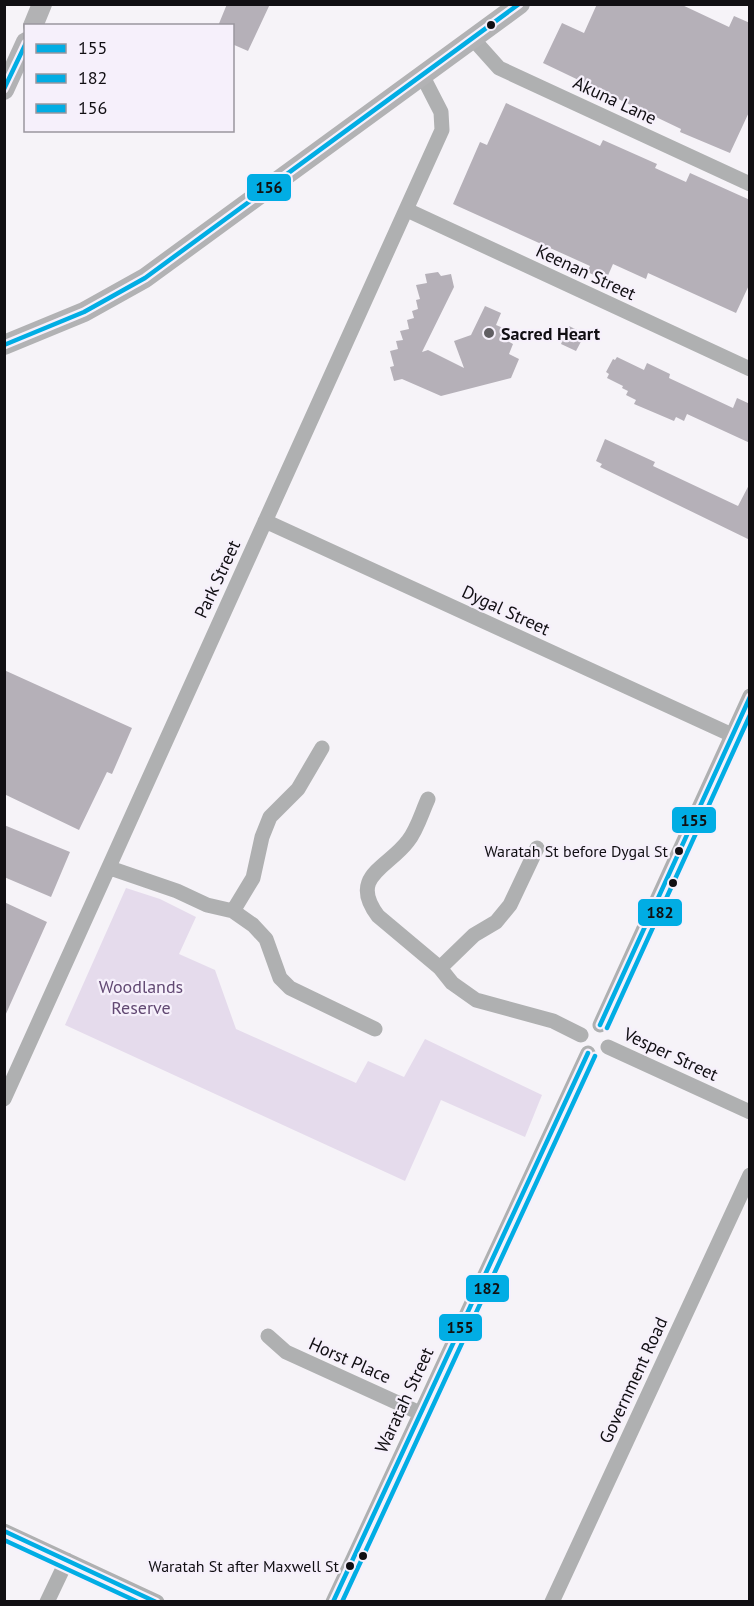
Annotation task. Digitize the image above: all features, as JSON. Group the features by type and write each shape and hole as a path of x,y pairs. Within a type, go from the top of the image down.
{"main road":[{"path":"34,24 42,4"},
{"path":"4,345 84,312 145,278 520,4"},
{"path":"4,90 24,46"}],"street":[{"name":"Akuna Lane","path":"473,39 499,68 750,184"},
{"name":"Park Street","path":"4,1099 442,130 441,111 422,75"},
{"name":"Keenan Street","path":"407,210 750,369"},
{"name":"Dygal Street","path":"265,521 732,735"},
{"path":"600,1025 750,696"},
{"path":"233,911 253,878 262,837 270,817 298,789 322,748"},
{"path":"428,799 409,840 394,856 378,867 369,880 366,895 378,916 440,968 452,983 476,1000 553,1021 581,1035"},
{"path":"440,968 474,934 496,922 510,905 537,848"},
{"path":"110,868 177,891 207,905 233,911 253,925 266,939 280,978 290,988 375,1029"},
{"path":"591,1025 600,1025 608,1032 608,1047 602,1053 588,1053 582,1047 581,1035 591,1025"},
{"name":"Vesper Street","path":"608,1047 750,1112"},
{"name":"Waratah Street","path":"333,1602 588,1053"},
{"name":"Government Road","path":"552,1602 750,1175"},
{"name":"Horst Place","path":"268,1336 286,1352 420,1413"},
{"path":"4,1531 157,1602"},
{"path":"47,1602 67,1560"}],"green space":[{"name":"Woodlands Reserve","path":"126,888 160,899 196,917 179,954 215,970 236,1029 356,1083 368,1061 404,1077 425,1039 542,1095 525,1137 441,1100 405,1181 65,1025"}],"building":[{"path":"227,4 270,4 248,51 234,45 234,24 219,24"},
{"path":"597,4 680,4 729,27 734,16 750,23 750,110 730,153 680,132 681,129 543,63 562,23 584,33"},
{"path":"506,103 600,146 603,140 657,164 655,168 686,182 690,173 750,200 750,283 736,313 648,273 646,279 613,264 606,280 587,272 590,266 453,204 480,142 487,145"},
{"name":"Sacred Heart","path":"438,272 441,276 451,274 454,287 422,352 428,350 464,368 454,341 471,335 485,306 501,313 496,325 508,330 504,339 513,344 509,354 519,359 511,378 441,396 402,379 394,381 390,367 394,366 390,351 398,349 396,341 403,340 400,331 409,329 407,320 414,318 412,311 418,309 416,300 420,299 416,285 427,283 425,274"},
{"path":"569,326 585,334 576,351 561,344"},
{"path":"617,357 644,370 647,363 670,374 669,378 733,408 737,398 750,404 750,443 687,414 684,421 676,417 674,421 634,404 636,400 626,395 628,391 622,388 623,386 607,378 609,374 606,372 613,359"},
{"path":"605,439 655,462 653,466 738,506 750,483 750,540 600,467 602,464 596,461"},
{"path":"4,670 132,728 112,774 107,772 79,830 4,794"},
{"path":"4,825 70,852 51,897 4,877"},
{"path":"4,902 47,922 5,1016 4,1016"}],"transit line":[{"name":"156","path":"4,345 84,312 145,278 519,4"},
{"name":"156","path":"4,89 24,47"},
{"name":"155","path":"600,1025 750,697"},
{"name":"182","path":"607,1028 750,715"},
{"name":"155","path":"333,1602 588,1053"},
{"name":"182","path":"342,1602 595,1056"},
{"name":"155","path":"4,1531 156,1602"},
{"name":"182","path":"4,1540 138,1602"}],"place":[{"name":"Sacred Heart","path":"489,333"},
{"name":"Waratah St before Dygal St","path":"679,851"},
{"name":"Waratah St after Maxwell St","path":"350,1566"}]}
